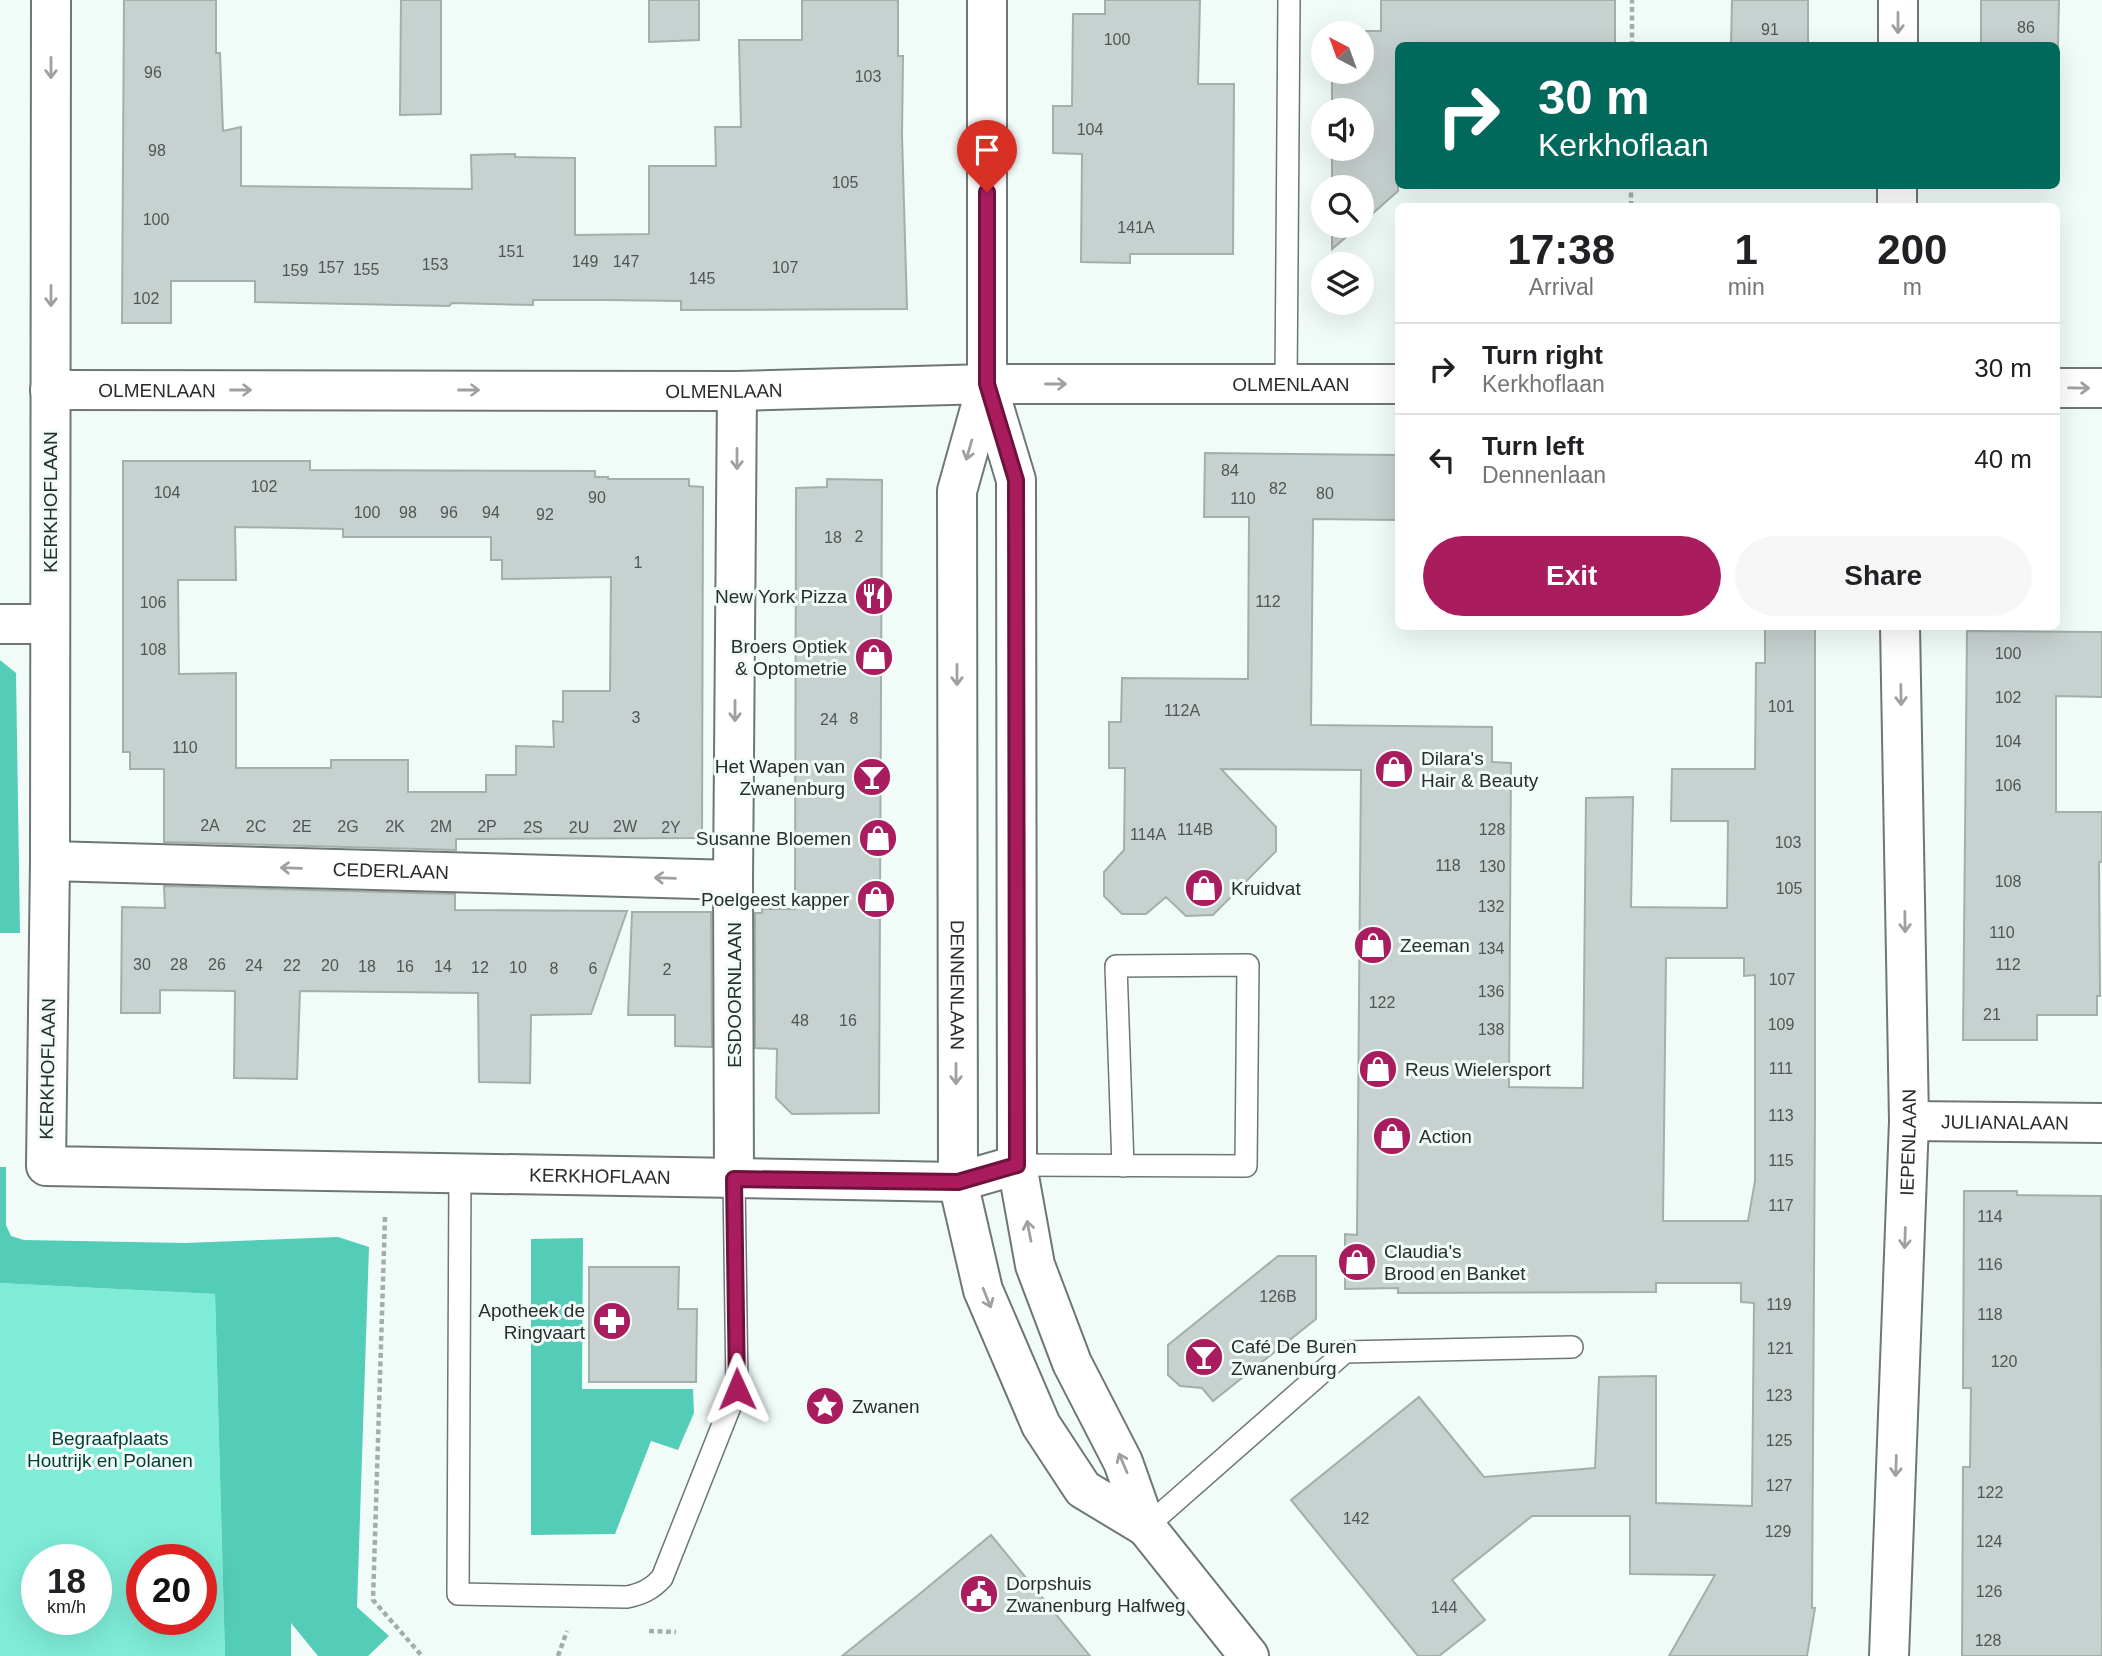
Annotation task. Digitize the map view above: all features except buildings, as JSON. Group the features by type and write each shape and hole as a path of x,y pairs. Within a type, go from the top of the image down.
{"street":[{"name":"KERKHOFLAAN","path":"51,0 50,860 46,1166 958,1182 1017,1165"},
{"name":"DENNENLAAN","path":"986,0 987,384 957,491 958,1182 984,1290 1041,1425 1083,1489 1146,1527"},
{"path":"1898,0 1898,42"},
{"name":"OLMENLAAN","path":"50,390 737,391 987,384 1395,384"},
{"name":"DENNENLAAN","path":"987,384 1016,480 1017,1165 1035,1265 1072,1363 1123,1462 1146,1527 1249,1656"},
{"path":"2060,388 2102,388"},
{"name":"ESDOORNLAAN","path":"734,1179 733,880 737,391"},
{"path":"0,624 49,624"},
{"name":"IEPENLAAN","path":"1889,1656 1909,1121 1900,630"},
{"name":"CEDERLAAN","path":"50,860 733,880"},
{"name":"JULIANALAAN","path":"1909,1121 2102,1123"}],"lane":[{"path":"1286,384 1289,0"},
{"path":"1017,1165 1123,1166 1246,1166 1248,965 1116,966 1123,1166"},
{"path":"460,1172 458,1594 627,1597 642,1594 662,1578 737,1389 734,1179"},
{"path":"1146,1527 1345,1352 1572,1347"}],"path":[{"path":"1632,42 1633,0"},
{"path":"387,1171 373,1601 422,1656"}],"green space":[{"path":"0,660 16,673 20,933 0,933"},
{"path":"0,1167 6,1167 6,1225 11,1236 24,1240 185,1243 338,1237 369,1247 357,1607 389,1636 368,1656 318,1656 291,1623 291,1656 225,1656 215,1294 0,1283"},
{"path":"583,1238 582,1389 693,1389 694,1413 678,1450 651,1441 615,1534 531,1535 531,1239"},
{"name":"Begraafplaats Houtrijk en Polanen","path":"0,1283 215,1294 225,1656 0,1656"}],"place":[{"name":"New York Pizza","path":"874,596"},
{"name":"Broers Optiek & Optometrie","path":"874,657"},
{"name":"Dilara's Hair & Beauty","path":"1394,769"},
{"name":"Het Wapen van Zwanenburg","path":"872,777"},
{"name":"Susanne Bloemen","path":"878,838"},
{"name":"Kruidvat","path":"1204,888"},
{"name":"Poelgeest kapper","path":"876,899"},
{"name":"Zeeman","path":"1373,945"},
{"name":"Reus Wielersport","path":"1378,1069"},
{"name":"Action","path":"1392,1136"},
{"name":"Claudia's Brood en Banket","path":"1357,1262"},
{"name":"Apotheek de Ringvaart","path":"612,1321"},
{"name":"Café De Buren Zwanenburg","path":"1204,1357"},
{"name":"Zwanen","path":"825,1406"},
{"name":"Dorpshuis Zwanenburg Halfweg","path":"979,1594"}],"route":[{"path":"737,1389 734,1179 958,1182 1017,1165 1016,480 987,384 987,192"}]}
